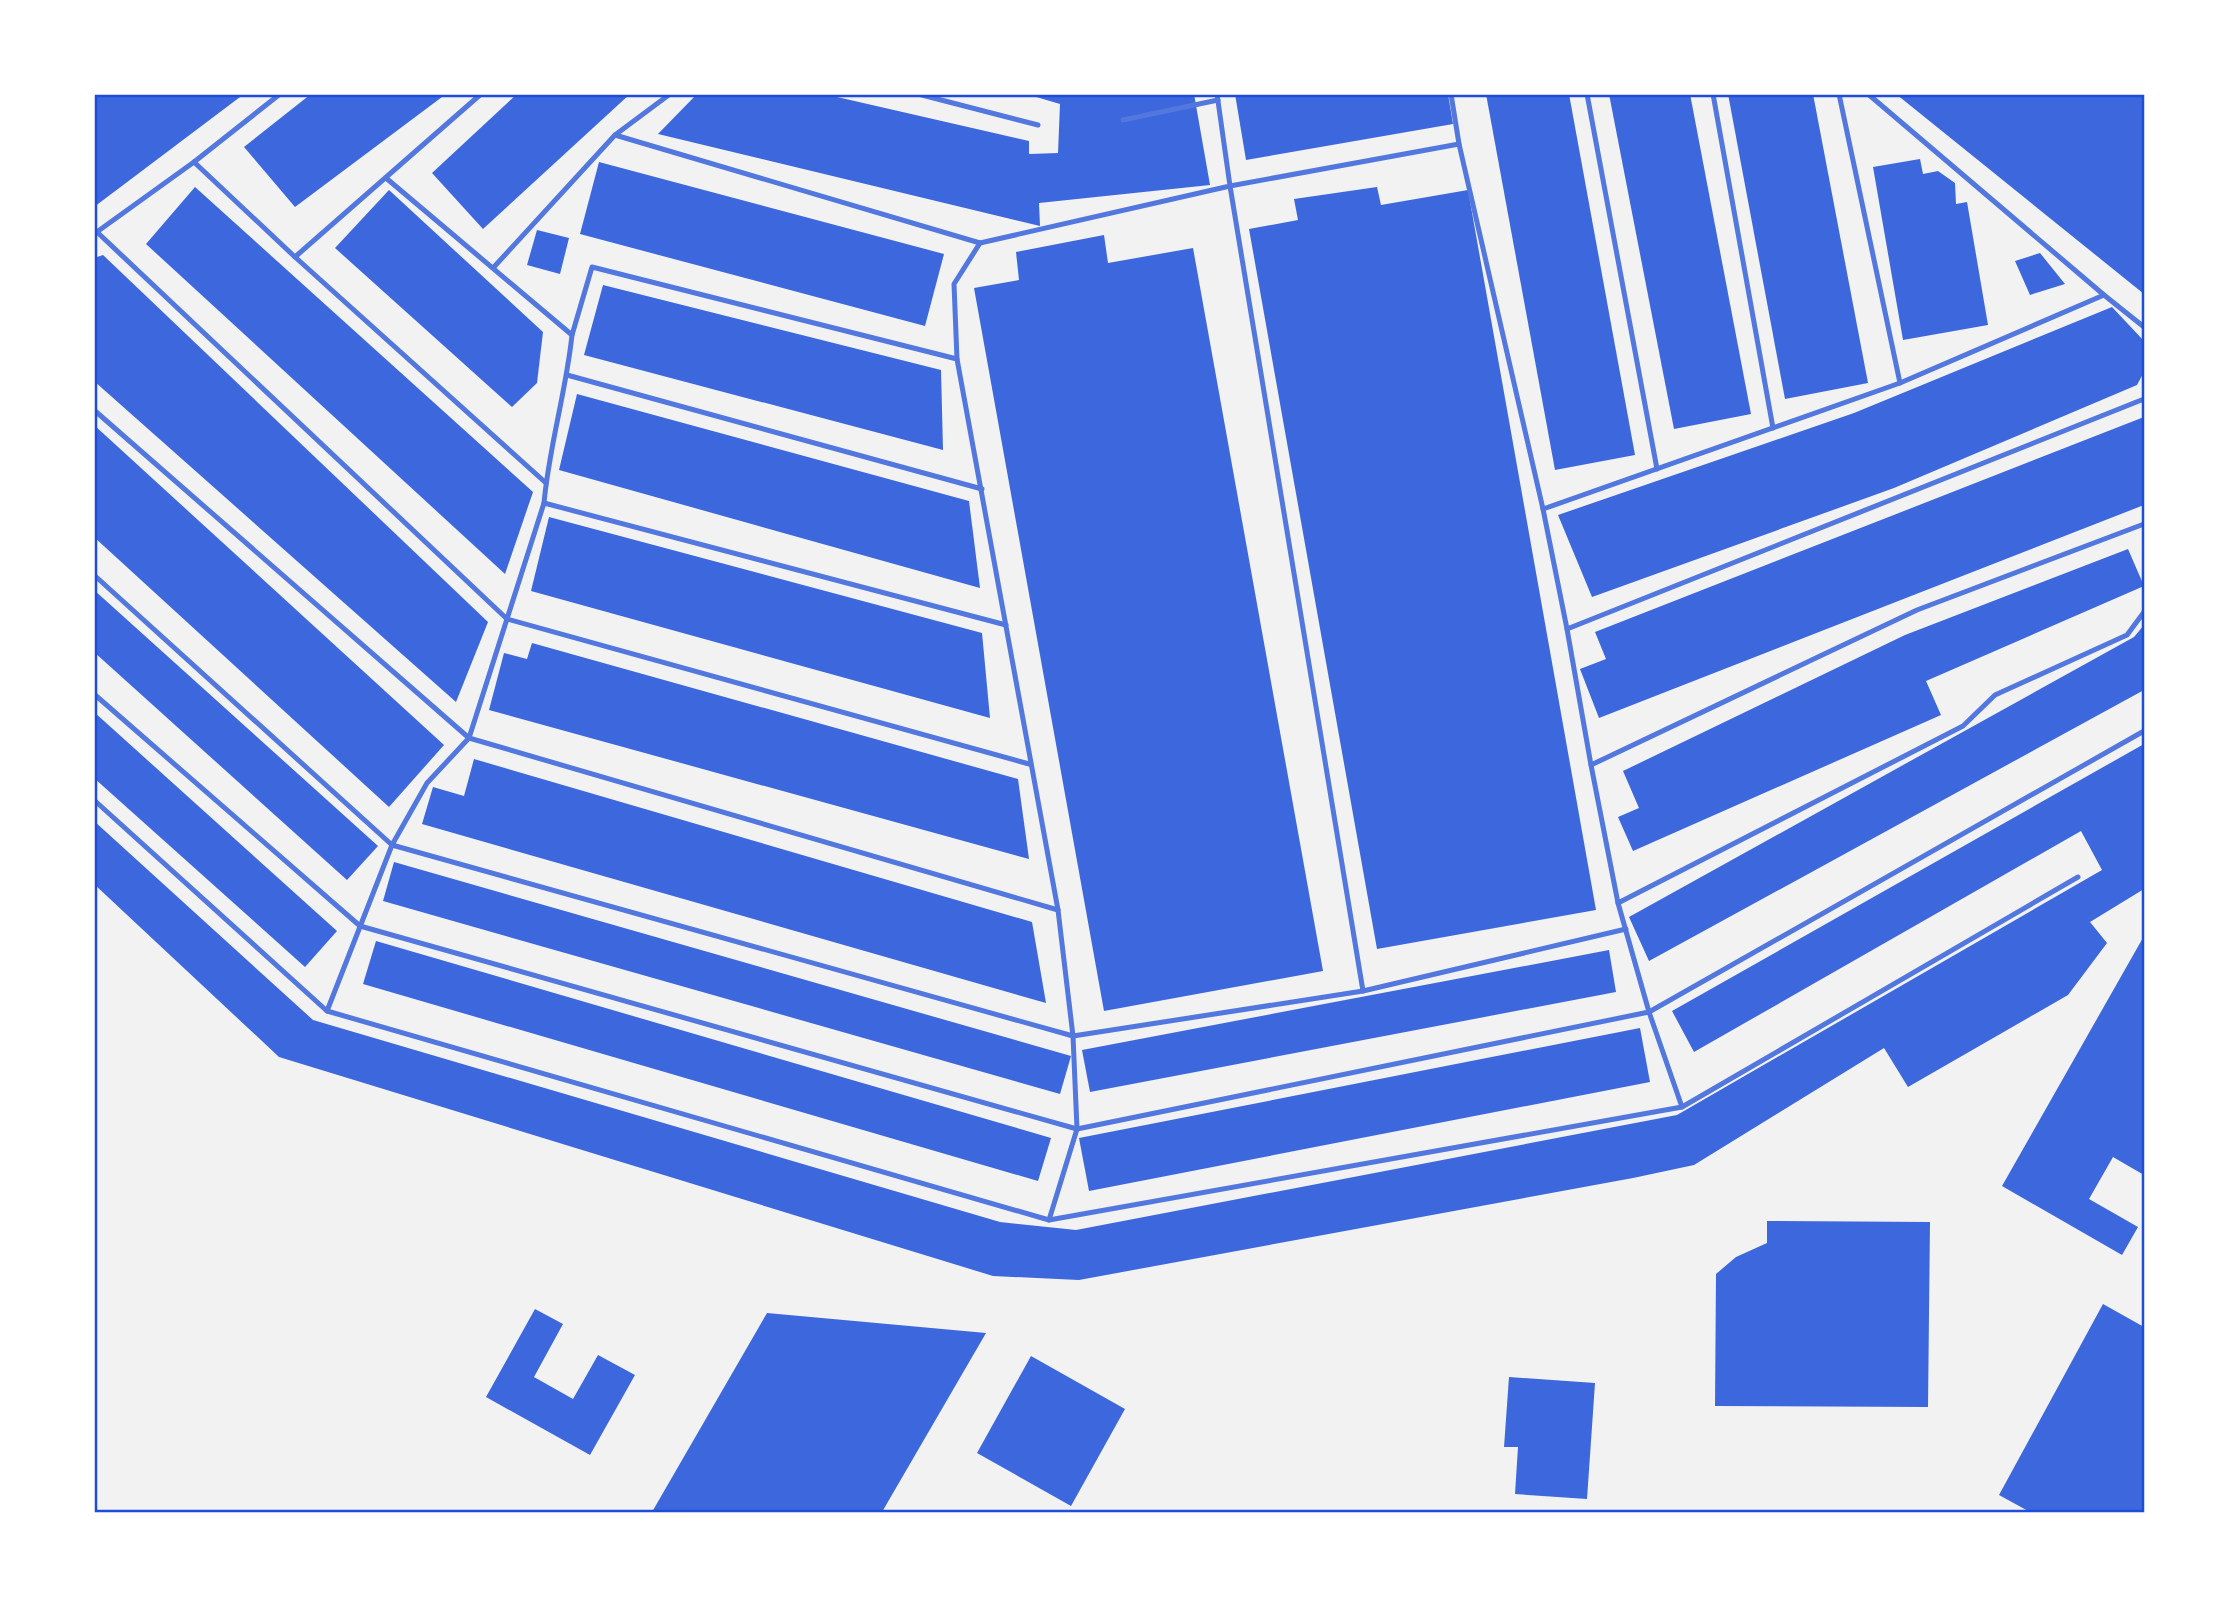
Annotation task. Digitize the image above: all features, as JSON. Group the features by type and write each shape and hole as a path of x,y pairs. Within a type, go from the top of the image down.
{"lane":[{"path":"280,94 194,162 96,233 507,620 1029,764"},
{"path":"295,257 481,94"},
{"path":"493,268 615,135 670,94"},
{"path":"918,94 1038,125"},
{"path":"1451,94 1543,509 1618,903 1649,1013 1682,1107"},
{"path":"1587,94 1657,469"},
{"path":"1713,94 1773,428"},
{"path":"1839,94 1900,383"},
{"path":"1868,94 2144,327"},
{"path":"1123,120 1217,97 1363,991"},
{"path":"615,135 980,243 1230,186 1460,144"},
{"path":"194,162 295,257 546,483"},
{"path":"386,178 572,335"},
{"path":"980,243 954,284 957,359 1029,764 1058,910 1073,1036 1077,1129 1049,1220"},
{"path":"327,1011 391,845 427,783 469,738 544,503 572,335 592,267 957,359"},
{"path":"1543,509 1900,383 2104,295"},
{"path":"567,375 982,489"},
{"path":"1567,629 2144,399"},
{"path":"94,410 469,738 1058,910"},
{"path":"544,503 1006,625"},
{"path":"1591,765 1917,610 2144,524"},
{"path":"94,575 391,845 1073,1036 1363,991 1626,929"},
{"path":"1618,903 1963,726 1995,695 2127,635 2144,612"},
{"path":"94,694 360,926 1077,1129 1649,1013 2144,731"},
{"path":"94,800 327,1011 1049,1220 1682,1107 2078,877"}],"building":[{"path":"96,94 244,94 94,207"},
{"path":"311,94 446,94 295,207 244,147"},
{"path":"517,94 630,94 483,229 432,173"},
{"path":"697,94 824,94 1029,141 1029,154 1058,153 1060,104 1026,94 1194,94 1210,185 1039,203 1040,226 658,134"},
{"path":"1235,94 1448,94 1453,124 1246,160"},
{"path":"1486,94 1569,94 1635,455 1555,470"},
{"path":"1609,94 1690,94 1751,414 1674,429"},
{"path":"1728,94 1813,94 1868,383 1785,399"},
{"path":"1896,94 2144,94 2144,294"},
{"path":"1920,159 1923,174 1938,171 1955,183 1956,204 1967,202 1988,325 1903,340 1873,167"},
{"path":"599,162 944,254 925,326 580,234"},
{"path":"195,187 533,492 505,574 146,244"},
{"path":"1377,187 1381,205 1468,190 1596,910 1377,949 1249,229 1298,220 1294,199"},
{"path":"389,190 543,332 537,383 512,407 335,248"},
{"path":"537,230 569,238 560,274 527,265"},
{"path":"1104,235 1108,263 1193,248 1323,971 1104,1011 974,288 1019,280 1016,252"},
{"path":"2040,253 2065,284 2030,295 2015,261"},
{"path":"103,255 488,622 456,702 94,381 94,258"},
{"path":"603,285 941,370 943,450 584,355"},
{"path":"2112,307 2144,341 2144,372 2137,385 1894,488 1592,597 1558,515 1854,413"},
{"path":"577,394 969,501 980,588 559,470"},
{"path":"2144,417 2144,505 1599,718 1580,669 1606,659 1595,632"},
{"path":"94,425 444,745 389,807 94,537"},
{"path":"549,517 982,633 990,718 531,591"},
{"path":"2128,549 2144,586 1926,681 1941,715 1633,851 1618,817 1639,808 1623,771 1905,635"},
{"path":"94,590 378,846 347,880 94,652"},
{"path":"2144,625 2144,690 1649,961 1629,917 2134,637"},
{"path":"532,643 1018,779 1029,859 489,710 504,653 527,659"},
{"path":"94,712 337,931 305,967 94,778"},
{"path":"2144,744 2144,889 2090,922 2107,943 2068,995 1908,1087 1884,1048 1694,1165 1079,1280 993,1276 279,1057 94,884 94,821 313,1020 1000,1222 1076,1230 1677,1115 2102,870 2081,831 1694,1052 1672,1011"},
{"path":"474,759 1032,922 1046,1003 422,824 433,787 464,796"},
{"path":"394,862 1071,1056 1060,1094 383,901"},
{"path":"2144,936 2144,1175 2113,1157 2089,1199 2138,1227 2122,1255 2002,1186"},
{"path":"376,941 1051,1138 1038,1181 363,984"},
{"path":"1609,950 1616,992 1090,1092 1082,1050"},
{"path":"1640,1028 1650,1082 1089,1191 1079,1138"},
{"path":"1767,1221 1930,1222 1928,1407 1715,1406 1716,1274 1736,1257 1767,1243"},
{"path":"2103,1304 2144,1327 2144,1512 2030,1512 1999,1495"},
{"path":"535,1309 563,1324 534,1377 573,1399 598,1355 635,1375 590,1455 486,1397"},
{"path":"767,1313 986,1333 882,1512 652,1512"},
{"path":"1031,1356 1125,1409 1071,1506 977,1453"},
{"path":"1509,1377 1595,1383 1587,1499 1515,1494 1518,1447 1504,1447"}]}
